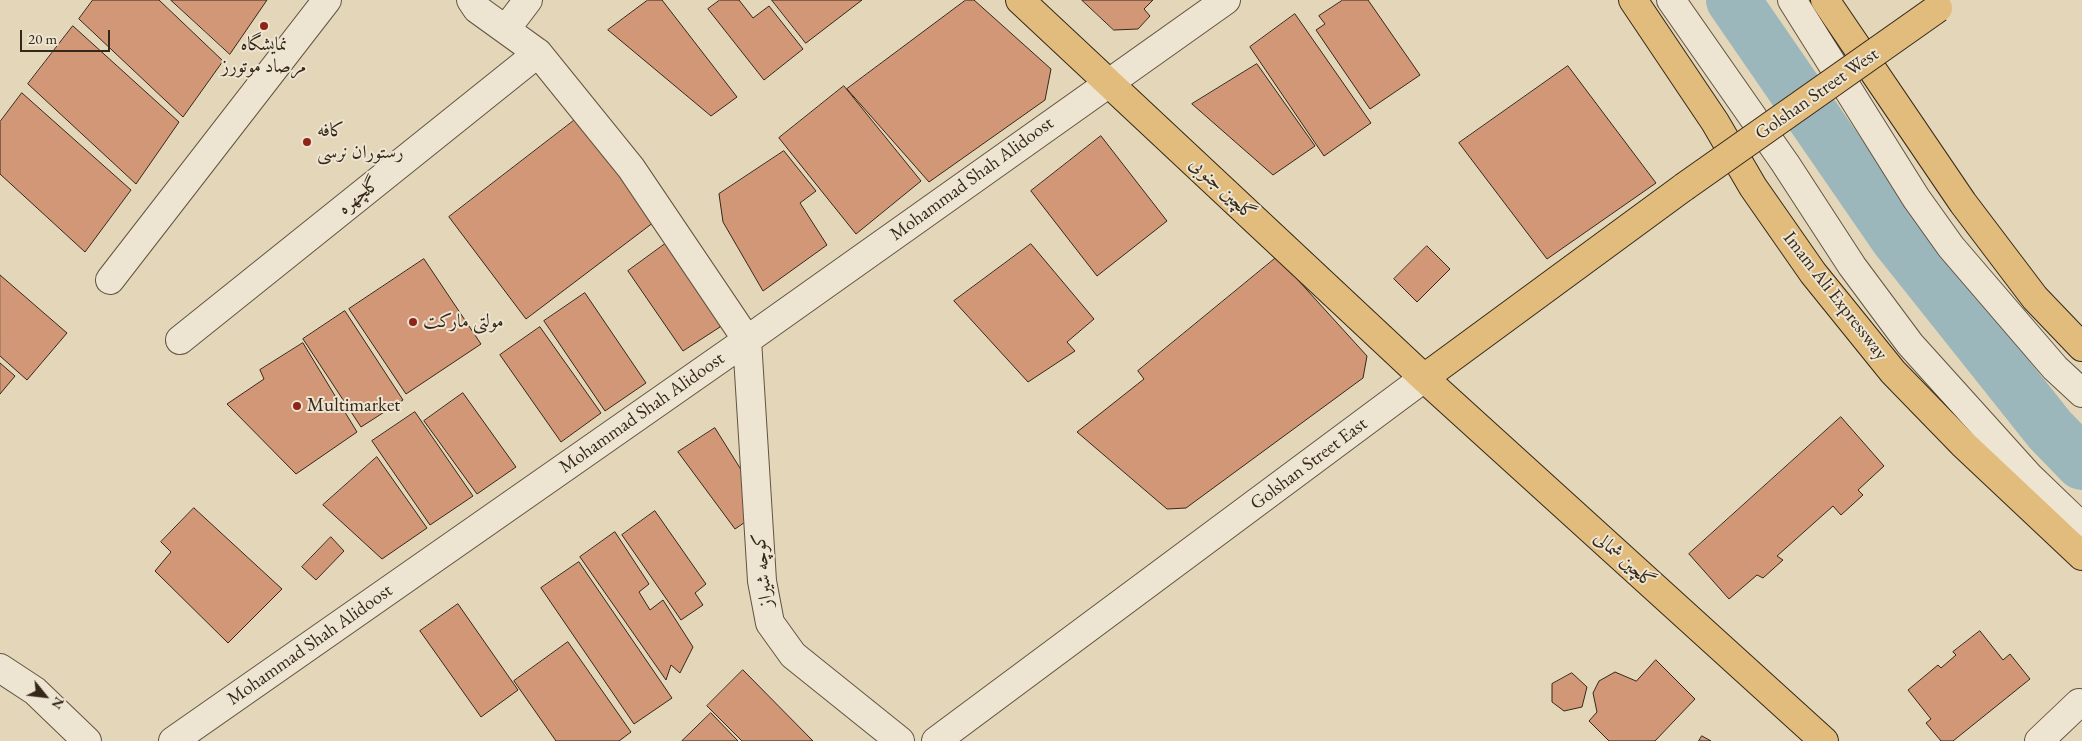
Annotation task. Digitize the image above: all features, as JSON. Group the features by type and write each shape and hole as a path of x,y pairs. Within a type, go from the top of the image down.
{"main road":[{"name":"گلچین جنوبی","path":"1020,0 1424,378"},
{"name":"Imam Ali Expressway","path":"1633,0 1715,122 1754,186 1808,265 1881,356 1962,444 2082,556"},
{"path":"1825,0 1962,203 2035,298 2082,347"},
{"name":"Golshan Street West","path":"1684,188 1944,4"},
{"name":"Golshan Street East","path":"1424,378 1684,188"},
{"name":"گلچین شمالی","path":"1424,378 1824,741"}],"street":[{"path":"110,280 327,0"},
{"path":"471,0 477,9 538,53 631,168 746,340"},
{"path":"506,29 528,0"},
{"name":"Mohammad Shah Alidoost","path":"173,741 746,340 1226,0"},
{"path":"1671,0 1785,163 1852,266 1910,344 2022,469 2082,527"},
{"path":"1792,0 1916,198 1951,247 2055,368 2082,393"},
{"name":"گلچهره","path":"180,340 538,53"},
{"name":"کوچه شیراز","path":"746,340 762,581 770,622 793,655 900,741"},
{"name":"Golshan Street East","path":"936,741 1424,378"},
{"path":"0,668 35,691 87,741"},
{"path":"2039,741 2079,703"}],"building":[{"path":"93,0 159,0 223,61 183,117 79,19"},
{"path":"171,0 267,0 230,54"},
{"path":"648,0 662,0 737,97 711,116 608,30"},
{"path":"720,0 739,0 753,18 769,6 803,49 764,80 708,9"},
{"path":"772,0 862,0 806,43"},
{"path":"966,0 974,0 1051,69 1045,100 929,182 847,89"},
{"path":"1082,0 1153,0 1144,9 1150,16 1138,29 1114,30"},
{"path":"1343,0 1368,0 1420,75 1370,109 1316,30 1325,24 1319,16"},
{"path":"1295,14 1371,123 1324,156 1250,47"},
{"path":"73,26 179,122 136,184 28,84"},
{"path":"1257,64 1315,146 1273,175 1192,104"},
{"path":"1568,66 1656,183 1547,259 1459,143"},
{"path":"844,86 921,181 856,234 779,138"},
{"path":"22,93 131,190 85,252 0,174 0,122"},
{"path":"580,116 658,219 526,319 449,217"},
{"path":"1101,136 1167,221 1097,276 1031,191"},
{"path":"784,151 816,191 800,203 827,245 763,291 723,222 719,194"},
{"path":"672,239 724,312 720,327 683,351 628,271"},
{"path":"1031,244 1094,319 1067,342 1075,351 1028,382 954,301"},
{"path":"1427,246 1450,269 1417,302 1394,279"},
{"path":"1277,257 1367,356 1363,378 1186,508 1167,509 1077,432 1144,379 1138,371"},
{"path":"424,259 481,344 406,394 349,309"},
{"path":"0,275 67,333 27,380 0,356"},
{"path":"585,293 646,383 605,411 544,321"},
{"path":"345,311 403,400 361,427 303,339"},
{"path":"540,327 601,413 561,442 500,355"},
{"path":"303,343 357,432 296,474 227,404 264,379 260,370"},
{"path":"0,363 15,376 0,394"},
{"path":"463,393 516,467 477,494 424,421"},
{"path":"415,412 473,496 430,525 372,441"},
{"path":"1841,417 1884,466 1858,490 1863,495 1841,515 1833,506 1777,556 1783,560 1763,578 1757,575 1729,599 1689,554"},
{"path":"715,428 750,484 751,518 735,529 678,452"},
{"path":"377,457 427,528 382,559 323,505"},
{"path":"194,508 282,589 228,643 155,571 171,552 161,542"},
{"path":"655,511 706,584 695,593 703,605 681,620 622,535"},
{"path":"615,532 649,584 639,592 650,610 663,600 693,647 680,673 671,665 666,680 580,557"},
{"path":"331,537 344,551 316,580 302,567"},
{"path":"579,562 672,698 634,724 541,588"},
{"path":"458,604 518,690 481,717 420,631"},
{"path":"1980,631 2003,660 2010,654 2030,679 1953,741 1941,741 1926,723 1931,719 1908,690 1938,665 1941,668 1956,655 1953,652"},
{"path":"568,642 631,732 619,741 556,741 514,681"},
{"path":"1656,660 1695,699 1655,741 1609,741 1589,721 1597,712 1593,693 1599,681 1615,672 1636,681"},
{"path":"743,670 813,741 742,741 707,706"},
{"path":"1572,673 1587,687 1582,707 1564,711 1552,702 1552,684"},
{"path":"711,713 738,741 682,741"},
{"path":"1702,736 1711,741 1699,741"}],"waterway":[{"path":"1733,0 1897,238 2050,430 2082,463"}],"place":[{"name":"نمایشگاه مرصاد موتورز","path":"264,26"},
{"name":"کافه رستوران نرسی","path":"307,142"},
{"name":"مولتی مارکت","path":"413,322"},
{"name":"Multimarket","path":"297,406"}]}
